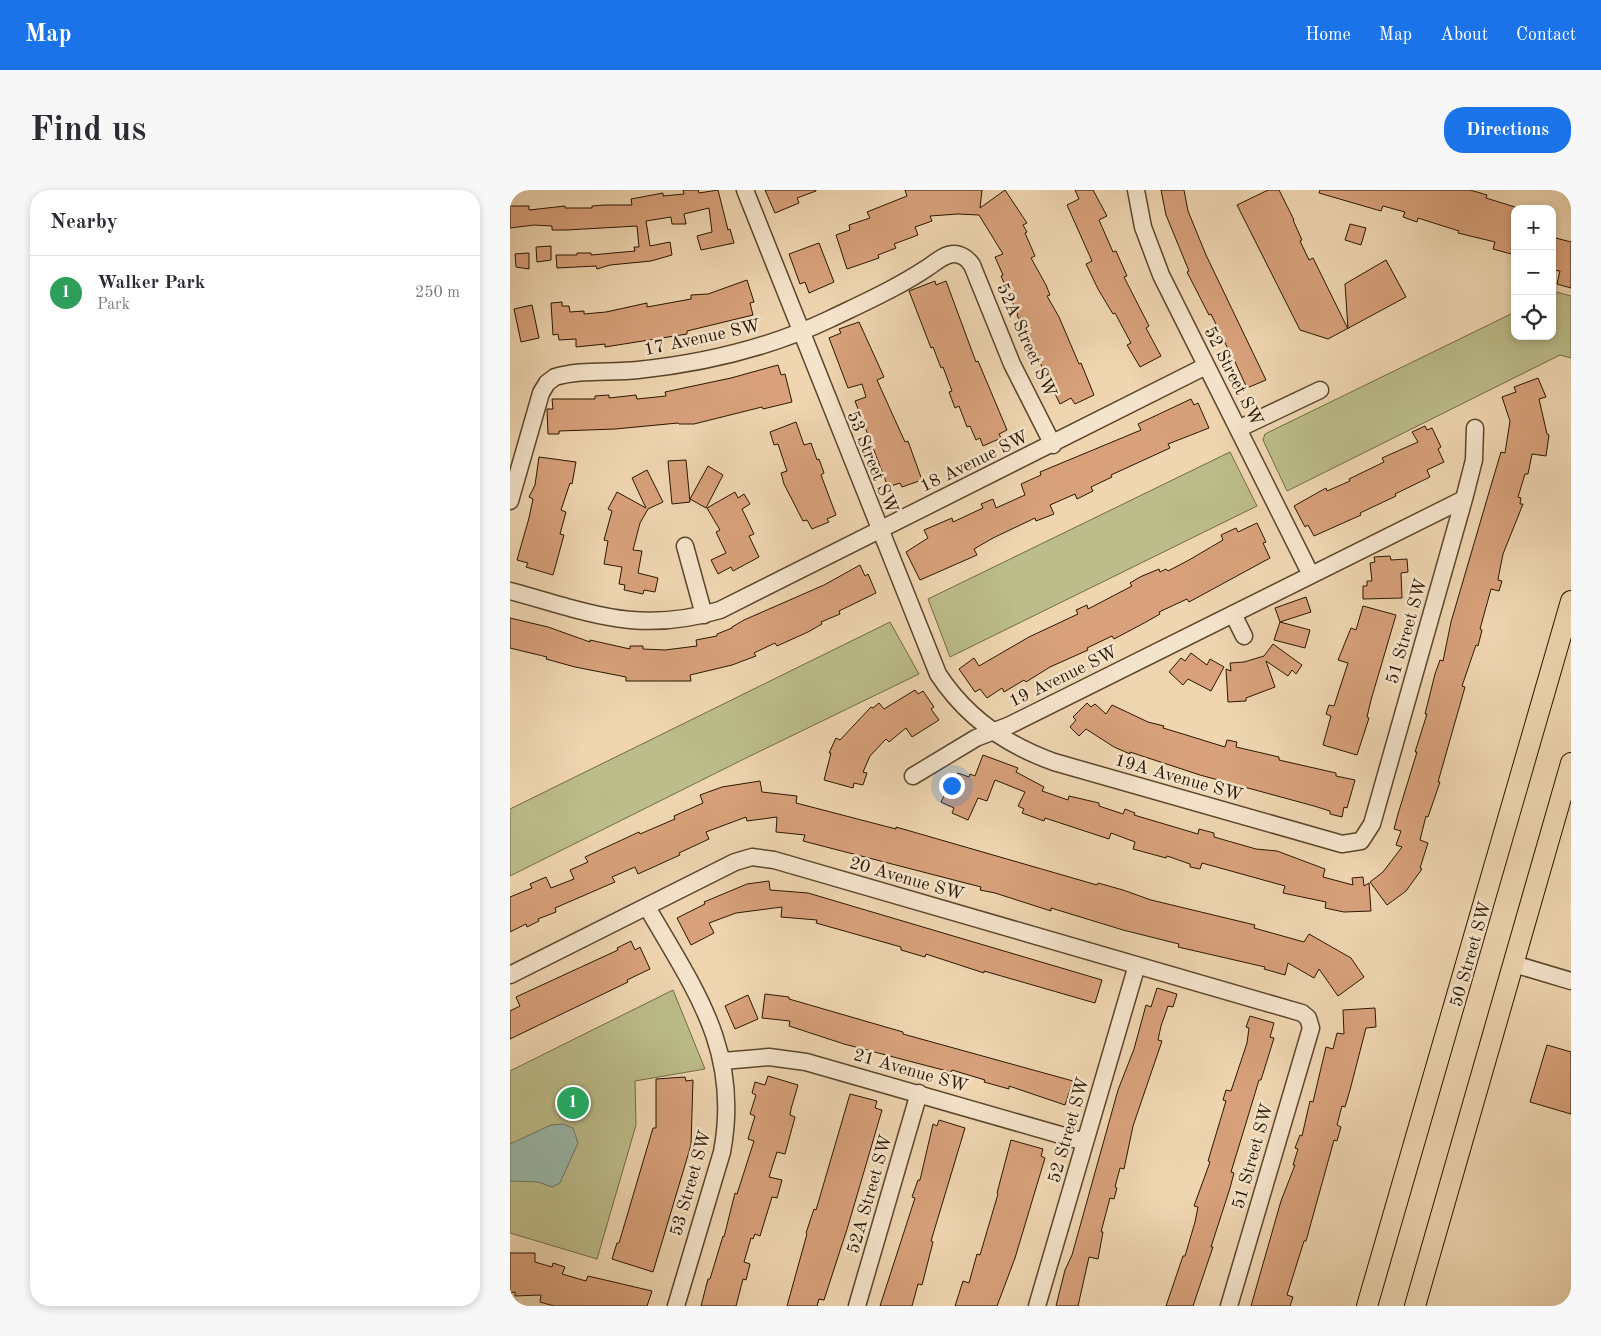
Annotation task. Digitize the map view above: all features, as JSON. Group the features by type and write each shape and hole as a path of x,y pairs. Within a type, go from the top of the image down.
{"main road":[{"name":"50 Street SW","path":"1367,1306 1571,601"},
{"path":"1415,1306 1571,764"}],"street":[{"name":"53 Street SW","path":"745,190 800,333 938,674 966,710 992,732"},
{"name":"52 Street SW","path":"1136,190 1143,227 1151,250 1206,366 1311,575"},
{"name":"17 Avenue SW","path":"510,501 540,394 551,379 567,374 636,371 706,361 767,345 800,333 906,281 944,257 954,254 961,255"},
{"name":"52A Street SW","path":"961,255 972,265 1008,356 1053,445"},
{"name":"18 Avenue SW","path":"510,591 625,620 660,622 704,615 737,603 879,530 1053,445 1206,366"},
{"path":"1238,429 1320,390"},
{"name":"51 Street SW","path":"1361,841 1372,824 1464,499 1474,460 1475,428"},
{"name":"19 Avenue SW","path":"914,776 976,738 992,732 1233,614 1464,499"},
{"path":"685,546 704,615"},
{"path":"1233,614 1244,636"},
{"name":"19A Avenue SW","path":"992,732 1024,750 1054,762 1342,844 1361,841"},
{"name":"20 Avenue SW","path":"510,975 735,862 752,856 762,857 1295,1010 1308,1018"},
{"name":"53 Street SW","path":"647,907 705,1009 723,1061 727,1110 724,1144 676,1306"},
{"path":"1514,964 1571,981"},
{"name":"52 Street SW","path":"1037,1306 1137,965"},
{"name":"51 Street SW","path":"1229,1306 1311,1028 1308,1018"},
{"name":"21 Avenue SW","path":"723,1061 769,1057 792,1058 1085,1142"},
{"name":"52A Street SW","path":"857,1306 919,1093"}],"green space":[{"path":"1556,292 1571,296 1571,358 1560,355 1287,491 1263,440 1265,434 1511,314 1511,340 1556,340"},
{"path":"1230,452 1257,506 950,657 928,599"},
{"path":"890,622 919,674 510,876 510,809"},
{"path":"673,990 705,1069 635,1081 636,1125 597,1259 510,1233 510,1071"}],"shaded area":[{"path":"563,1124 573,1128 578,1143 560,1183 552,1187 538,1182 510,1181 510,1144 551,1125"}],"building":[{"path":"683,190 698,190 699,193 718,190 728,230 730,229 734,243 701,250 697,236 712,232 709,208 684,214 686,224 672,224 671,217 646,221 650,246 670,242 672,255 651,261 610,265 597,269 596,266 557,268 556,255 591,253 591,255 635,251 634,247 639,247 637,226 566,230 552,230 552,226 534,225 510,228 510,206 529,206 529,210 565,206 565,208 592,208 592,206 605,205 632,205 631,199 663,193 663,196 684,194"},
{"path":"765,190 816,191 797,198 799,203 775,213"},
{"path":"905,190 982,190 980,208 1005,190 1027,223 1023,225 1035,256 1031,258 1046,285 1050,295 1047,296 1059,317 1079,364 1081,363 1094,395 1075,404 1071,398 1060,404 1017,315 1001,276 1003,275 995,257 1003,254 979,215 930,216 932,221 915,227 918,235 894,244 896,248 878,255 879,258 847,269 836,235 850,230 849,225 870,218 867,212 907,196"},
{"path":"1075,190 1093,190 1107,216 1099,220 1113,252 1116,251 1127,276 1124,277 1149,326 1146,328 1161,356 1140,367 1127,345 1131,343 1115,313 1113,314 1098,289 1086,264 1092,261 1067,205 1079,199"},
{"path":"1161,190 1184,190 1188,211 1206,255 1266,380 1247,388 1211,314 1209,315 1187,272 1189,271 1166,215"},
{"path":"1268,190 1279,190 1294,220 1302,240 1300,241 1309,260 1313,258 1348,328 1328,339 1300,330 1237,205"},
{"path":"1320,190 1470,190 1487,195 1486,198 1511,206 1511,254 1493,249 1495,242 1458,233 1459,231 1418,218 1417,222 1403,217 1405,212 1383,206 1381,211 1319,193"},
{"path":"1350,224 1366,228 1361,245 1345,240"},
{"path":"1556,238 1571,242 1571,288 1557,284 1560,271 1556,270"},
{"path":"819,243 834,282 809,293 805,282 800,284 789,254"},
{"path":"551,246 551,260 537,262 536,247"},
{"path":"529,253 529,269 516,267 515,254"},
{"path":"1386,260 1406,297 1348,328 1345,284"},
{"path":"747,280 754,302 750,303 753,315 687,331 687,334 605,347 605,344 576,347 576,339 559,340 558,334 553,335 551,303 562,302 562,306 569,306 570,312 584,311 584,314 606,312 647,303 647,307 691,299 691,295 708,294"},
{"path":"935,281 936,285 946,281 976,362 978,361 1007,430 999,434 1001,438 983,446 980,438 976,440 970,426 967,427 959,406 955,408 949,392 952,391 943,367 941,368 933,347 931,348 909,291"},
{"path":"532,305 539,338 521,342 514,309"},
{"path":"859,322 884,377 877,380 905,442 908,441 922,480 902,487 900,483 888,487 855,401 866,397 862,384 848,388 829,338 841,333 839,329"},
{"path":"778,365 781,375 785,374 792,402 763,409 762,407 694,424 678,423 615,429 559,431 559,434 548,434 547,409 553,409 552,399 595,399 595,396 609,395 609,398 636,395 637,399 666,396 665,392 731,378"},
{"path":"1538,378 1546,397 1539,399 1547,434 1549,435 1546,456 1532,454 1528,474 1525,474 1518,497 1521,498 1520,504 1523,504 1503,554 1498,580 1502,581 1499,591 1491,589 1480,629 1482,630 1478,646 1476,645 1462,686 1465,687 1438,782 1440,782 1428,817 1426,816 1420,840 1428,843 1420,868 1422,869 1406,891 1387,905 1370,882 1383,872 1402,847 1396,845 1401,831 1394,829 1417,752 1415,752 1427,714 1425,714 1435,674 1440,660 1443,661 1451,622 1501,452 1505,453 1510,421 1502,397 1516,392 1514,387"},
{"path":"1191,399 1194,405 1198,403 1209,428 1168,444 1170,448 1111,475 1112,477 1091,487 1093,491 1077,499 1075,494 1050,505 1054,514 1036,521 1035,518 993,538 974,549 977,555 920,580 906,552 928,538 924,530 952,518 953,522 983,508 981,504 993,499 996,508 1025,495 1021,484 1041,475 1040,472 1141,430 1138,424"},
{"path":"796,422 804,445 811,443 817,460 819,459 824,473 821,475 836,515 827,519 829,522 812,529 807,520 803,521 784,484 781,473 787,471 778,444 774,445 770,432"},
{"path":"1425,426 1427,430 1432,428 1441,447 1438,449 1444,462 1427,470 1430,477 1360,513 1361,515 1314,536 1308,525 1305,527 1294,506 1326,488 1327,491 1350,481 1349,479 1384,462 1382,458 1418,442 1412,432"},
{"path":"539,457 576,462 572,484 570,483 561,510 566,512 560,534 564,535 553,575 526,567 528,563 517,560 529,518 533,499 529,497 535,485"},
{"path":"686,460 690,502 672,504 668,461"},
{"path":"708,466 723,475 706,508 690,499"},
{"path":"647,470 663,502 648,509 640,523 633,550 642,551 638,573 658,578 655,592 644,590 643,594 624,590 625,585 619,584 622,567 604,564 608,541 604,540 612,511 608,509 617,492 646,508 632,478"},
{"path":"735,492 738,498 744,494 750,504 742,509 754,534 749,536 759,557 733,571 731,567 718,574 711,560 726,553 716,532 720,530 707,508"},
{"path":"1257,523 1266,542 1263,543 1270,558 1189,602 1187,599 1159,612 1160,614 1114,639 1112,636 1087,648 1088,650 1050,667 1026,682 1024,680 1004,692 1002,688 987,698 980,689 975,692 959,669 974,658 979,666 1029,637 1078,614 1076,610 1087,605 1088,609 1132,586 1130,583 1140,577 1159,569 1160,572 1166,569 1168,571 1189,560 1223,540 1221,535 1236,528 1238,532"},
{"path":"1390,556 1391,560 1407,559 1408,572 1401,573 1402,598 1363,599 1363,586 1367,586 1367,581 1372,581 1370,563 1375,562 1374,557"},
{"path":"860,565 865,576 868,574 876,593 839,611 840,614 821,622 822,624 808,632 777,646 775,643 754,653 756,656 732,665 690,675 691,681 626,681 626,677 575,667 546,659 547,657 510,648 510,618 548,627 590,642 590,640 630,649 630,646 643,646 643,649 665,650 697,646 696,640 717,636 717,634 732,628 744,620 824,585"},
{"path":"1306,597 1311,612 1280,622 1275,608"},
{"path":"1363,606 1396,615 1371,700 1367,717 1369,718 1357,755 1323,745 1331,716 1326,714 1329,705 1334,706 1348,663 1338,660 1351,628 1356,630"},
{"path":"1280,622 1310,630 1305,648 1274,640"},
{"path":"1273,644 1302,665 1296,674 1292,670 1288,676 1266,661 1275,687 1246,698 1246,701 1228,702 1226,669 1231,671 1230,663 1244,662 1264,656"},
{"path":"1191,653 1207,665 1210,659 1224,667 1211,691 1188,679 1183,685 1169,672 1181,658 1185,661"},
{"path":"915,690 918,694 923,691 934,707 931,709 939,720 912,737 906,728 889,742 886,739 870,756 863,772 867,773 863,785 854,783 853,788 824,780 831,753 829,753 836,738 840,740 871,707 873,708 879,703 884,709"},
{"path":"1087,703 1091,707 1095,704 1106,714 1112,705 1148,722 1164,726 1163,728 1225,747 1227,740 1237,742 1236,747 1279,757 1279,760 1336,773 1336,776 1355,780 1347,808 1344,807 1342,817 1330,814 1330,811 1314,806 1200,775 1130,752 1130,754 1114,747 1086,729 1079,736 1070,727 1076,720 1073,717"},
{"path":"983,755 1018,768 1016,772 1044,787 1042,791 1068,800 1069,796 1099,803 1099,806 1123,814 1125,809 1135,813 1134,815 1198,834 1199,829 1214,833 1214,837 1256,849 1277,851 1325,869 1323,877 1353,885 1352,878 1363,877 1364,886 1369,883 1371,911 1344,912 1325,908 1326,902 1283,893 1285,886 1202,863 1200,869 1190,867 1190,864 1167,856 1166,858 1133,849 1135,842 1111,833 1109,839 1045,818 1044,821 1022,813 1024,809 1018,806 1025,792 995,780 987,801 978,798 968,820 952,813 954,808 941,802 947,790 950,791 958,773 969,777 970,774 975,776"},
{"path":"760,781 762,792 797,796 796,803 896,829 896,827 1097,885 1098,883 1123,890 1151,900 1255,925 1254,928 1304,942 1309,934 1351,958 1364,977 1338,996 1319,969 1314,978 1288,963 1285,975 1264,969 1265,967 1178,947 1179,944 1123,930 1051,908 1051,911 980,890 981,887 803,841 805,835 776,832 777,817 747,821 746,817 706,832 709,839 679,853 680,855 638,874 635,867 612,877 615,882 555,908 556,912 538,919 539,921 527,927 526,924 510,932 510,897 532,888 530,884 546,877 551,888 574,879 570,870 588,862 585,857 639,832 640,834 675,819 674,816 703,803 700,795 722,787"},
{"path":"769,881 770,890 808,893 1102,980 1095,1003 984,971 984,973 926,954 925,957 901,950 901,947 816,923 817,920 781,917 782,907 736,913 709,923 714,933 691,945 677,918 705,904 704,902 747,884"},
{"path":"631,941 635,950 640,947 650,969 627,980 628,982 510,1039 510,1011 520,1006 516,997 618,950 617,948"},
{"path":"1157,988 1177,994 1173,1007 1168,1006 1161,1026 1158,1040 1162,1041 1133,1126 1124,1169 1120,1168 1114,1199 1110,1198 1101,1232 1103,1232 1098,1259 1089,1257 1078,1306 1056,1306 1118,1090 1134,1049 1146,1005 1151,1007"},
{"path":"765,994 789,997 789,999 903,1032 903,1034 1073,1081 1065,1105 1009,1086 1009,1089 984,1082 985,1080 952,1070 951,1072 844,1044 789,1026 790,1021 762,1018"},
{"path":"748,995 758,1019 735,1029 725,1006"},
{"path":"1375,1008 1376,1027 1366,1028 1345,1107 1342,1106 1337,1125 1341,1127 1337,1141 1334,1140 1306,1241 1304,1241 1287,1295 1293,1297 1290,1306 1251,1306 1281,1201 1295,1165 1293,1165 1298,1149 1295,1148 1300,1135 1302,1136 1310,1101 1313,1102 1326,1047 1333,1049 1337,1033 1344,1034 1343,1010"},
{"path":"1250,1016 1274,1023 1270,1037 1274,1038 1231,1172 1234,1173 1230,1188 1193,1306 1166,1306 1183,1256 1185,1256 1195,1222 1198,1207 1194,1206 1210,1162 1208,1161 1226,1101 1223,1100 1226,1090 1231,1091 1247,1043 1249,1028 1246,1027"},
{"path":"1547,1045 1571,1052 1571,1114 1530,1102"},
{"path":"768,1076 798,1085 790,1115 795,1117 785,1154 777,1152 769,1177 782,1180 777,1198 772,1197 760,1236 755,1234 753,1239 751,1238 744,1262 750,1264 746,1280 743,1279 736,1306 701,1306 708,1279 710,1279 724,1237 735,1193 737,1194 754,1141 748,1139 755,1116 750,1114 756,1095 752,1093 755,1082 765,1085"},
{"path":"685,1077 686,1081 693,1080 691,1145 653,1272 612,1259 617,1243 619,1243 653,1128 656,1128 656,1079"},
{"path":"850,1094 877,1101 875,1108 882,1110 848,1226 824,1300 819,1299 817,1306 787,1306 806,1233 814,1209 816,1210"},
{"path":"939,1120 965,1128 931,1241 933,1242 922,1285 918,1284 912,1306 880,1306 915,1198 912,1197 918,1180 920,1180 933,1124 937,1126"},
{"path":"1011,1140 1043,1149 1041,1156 1045,1158 1015,1258 997,1306 955,1306 963,1281 969,1283 977,1254 980,1255 998,1194"},
{"path":"510,1253 535,1253 535,1262 552,1267 553,1263 565,1267 562,1274 586,1281 588,1276 652,1291 647,1306 554,1306 540,1302 541,1295 515,1296 515,1292 510,1293"}],"place":[{"name":"Walker Park","path":"573,1103"}]}
